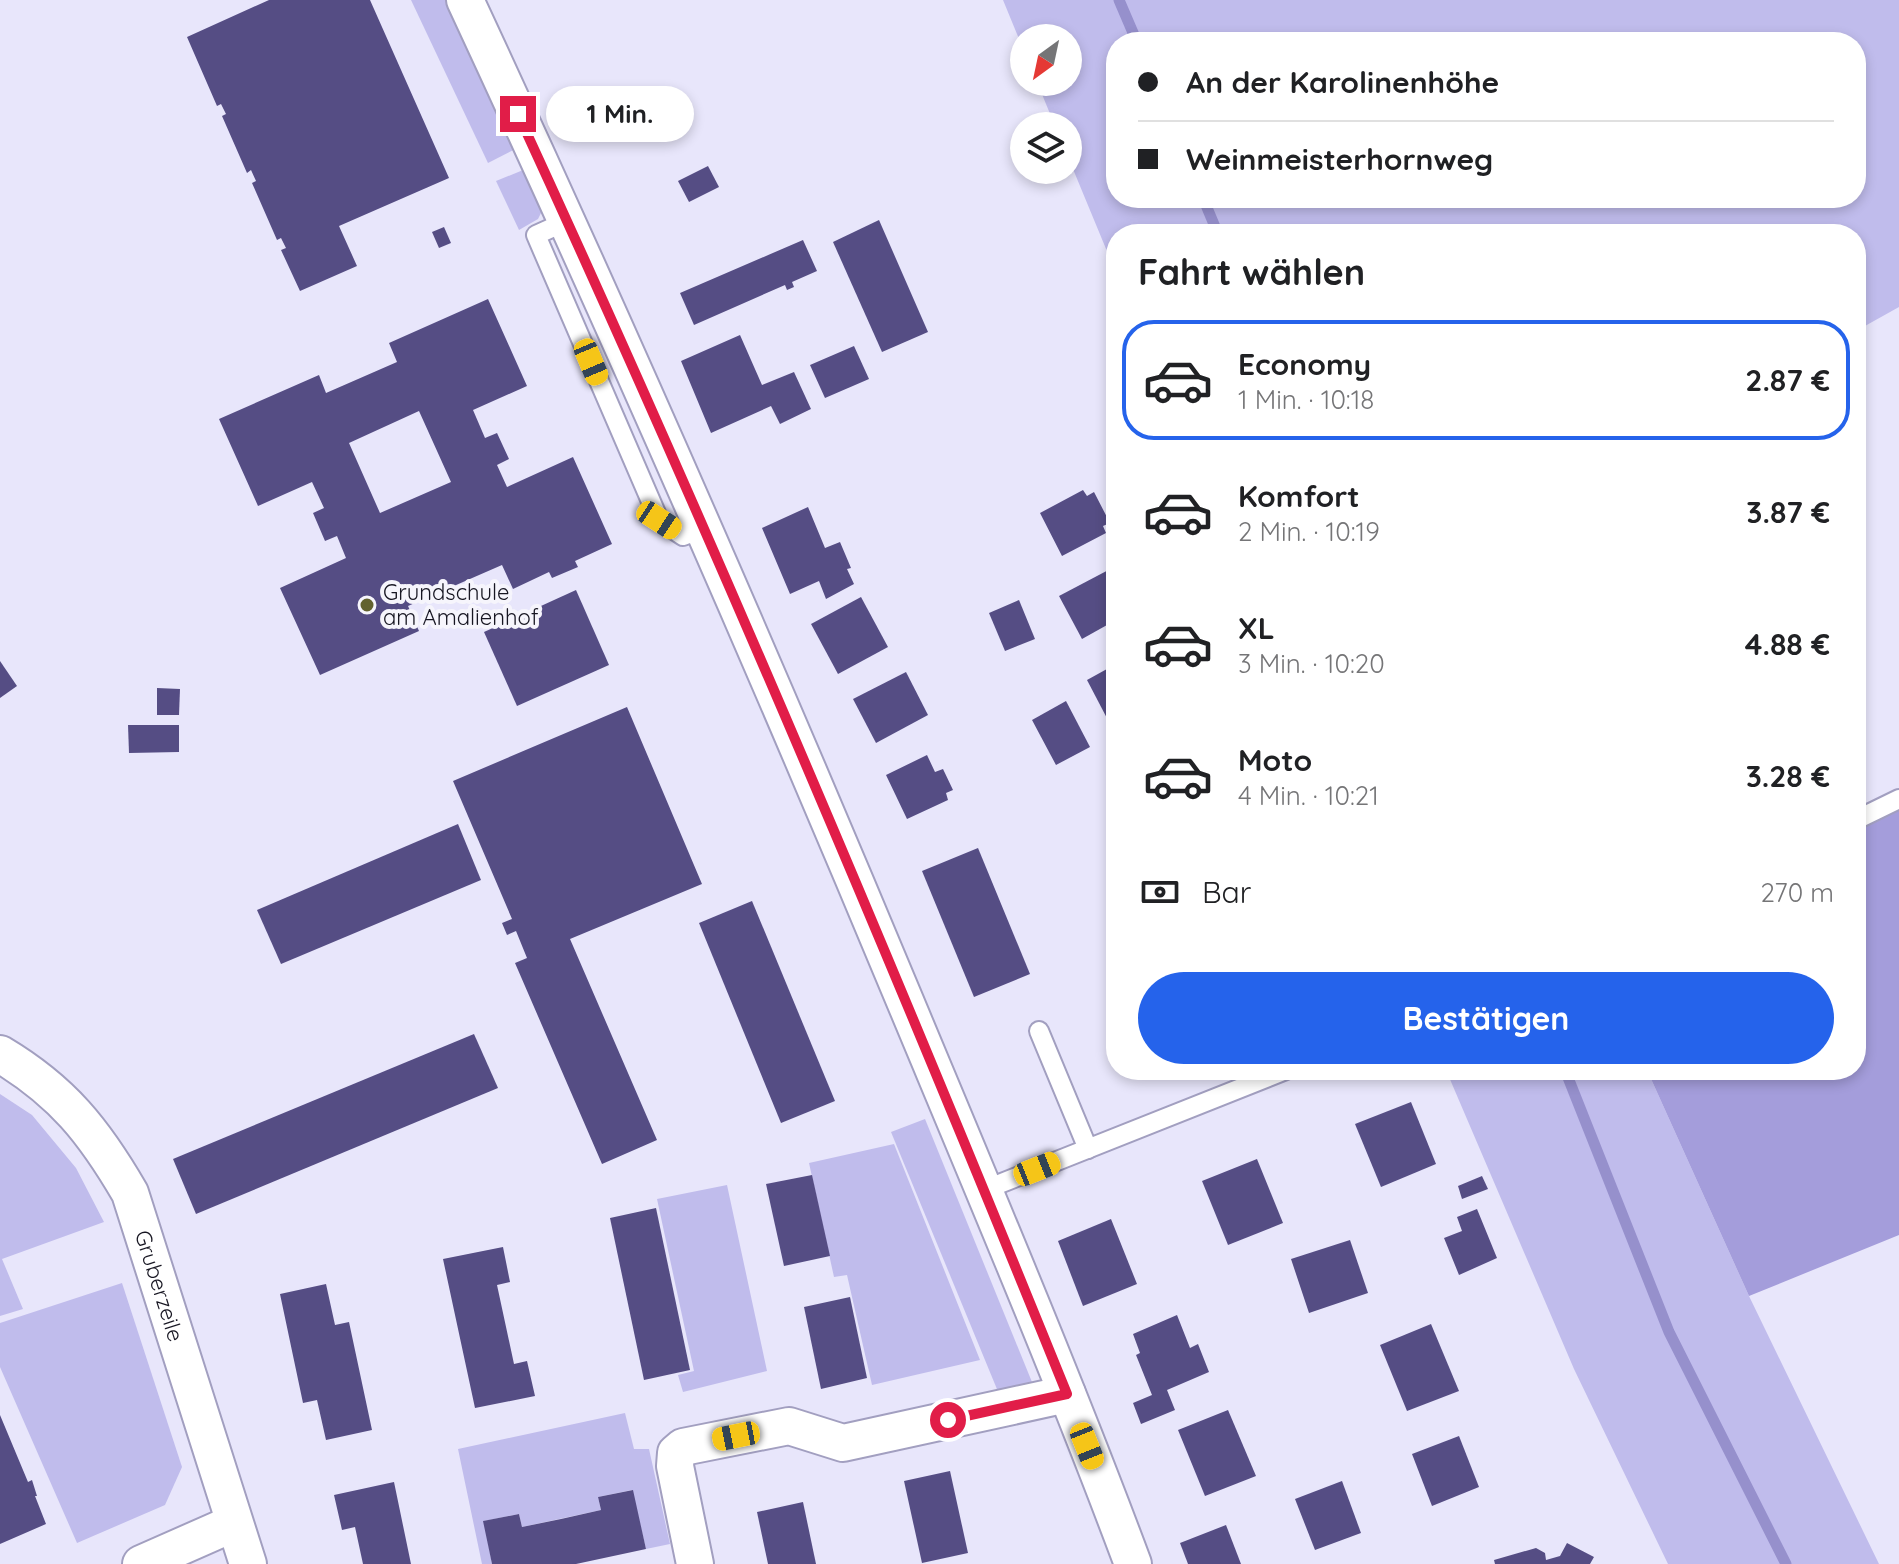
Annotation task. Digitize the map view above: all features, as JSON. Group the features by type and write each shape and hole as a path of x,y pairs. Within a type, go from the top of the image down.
{"street":[{"path":"465,0 641,385 817,791 984,1190 1133,1564"},
{"name":"Gruberzeile","path":"0,1054 37,1077 86,1125 130,1193 248,1564"},
{"path":"695,1564 675,1466 676,1453 683,1447 789,1426 843,1443 1067,1394"},
{"path":"141,1564 234,1523"}],"lane":[{"path":"1866,815 1899,799"},
{"path":"1039,1031 1088,1149"},
{"path":"984,1190 1261,1080"}],"shaded area":[{"path":"411,0 451,0 519,147 488,163"},
{"path":"1003,0 1899,0 1899,307 1866,325 1866,224 1106,224 1106,249 1079,184 1082,184 1082,112 1049,112 1043,96 1082,96 1082,24 1013,24"},
{"path":"528,168 545,205 538,219 519,230 496,181"},
{"path":"1899,797 1899,1235 1749,1296 1652,1080 1866,1080 1866,812"},
{"path":"1450,1080 1652,1080 1749,1296 1879,1564 1668,1564 1574,1369"},
{"path":"0,1094 32,1115 76,1168 104,1222 2,1259 23,1309 0,1316"},
{"path":"925,1119 1034,1387 999,1394 891,1132"},
{"path":"894,1144 980,1360 872,1385 847,1275 834,1277 809,1163"},
{"path":"727,1185 767,1371 683,1392 678,1375 694,1371 657,1199"},
{"path":"122,1283 182,1467 165,1505 77,1543 0,1367 0,1323"},
{"path":"625,1413 634,1449 649,1449 670,1544 646,1549 632,1490 598,1497 601,1510 522,1527 519,1514 484,1521 492,1564 482,1564 458,1449"}],"building":[{"path":"269,0 370,0 449,178 339,226 357,266 300,291 281,250 286,248 281,238 277,240 252,183 256,181 251,170 247,173 222,116 226,114 221,104 217,106 187,37"},
{"path":"708,166 719,187 689,202 678,181"},
{"path":"879,220 928,332 882,352 833,242"},
{"path":"444,227 451,243 439,248 432,232"},
{"path":"803,240 817,271 792,282 794,287 787,290 785,285 694,325 680,293"},
{"path":"488,299 527,386 473,410 485,438 497,433 509,459 497,465 507,487 573,457 612,544 575,561 578,567 552,578 549,572 513,589 502,565 408,606 419,631 320,675 280,588 346,558 337,536 325,541 313,513 324,508 312,482 258,506 219,419 319,375 326,393 397,362 389,343","holes":["419,411 451,482 380,513 349,443"]},
{"path":"740,335 762,385 794,372 811,409 780,424 771,406 711,433 681,361"},
{"path":"854,346 869,379 825,398 810,365"},
{"path":"1083,490 1087,496 1094,492 1106,515 1106,525 1103,526 1106,533 1062,556 1040,513"},
{"path":"808,507 825,548 840,542 851,568 847,569 854,584 826,599 819,581 790,594 762,528"},
{"path":"1106,571 1106,626 1082,639 1059,596"},
{"path":"576,590 609,665 517,706 484,632"},
{"path":"861,597 888,647 838,674 811,624"},
{"path":"1019,600 1035,639 1005,651 989,613"},
{"path":"0,661 17,686 0,698"},
{"path":"1106,670 1106,716 1087,680"},
{"path":"906,672 928,715 876,743 853,699"},
{"path":"157,688 180,689 179,715 157,715"},
{"path":"1066,701 1090,747 1056,765 1032,720"},
{"path":"627,707 702,884 570,939 657,1140 602,1164 515,963 527,958 516,931 507,935 502,923 512,919 453,781"},
{"path":"128,725 179,725 179,752 129,753"},
{"path":"927,755 935,772 943,769 953,790 946,793 948,800 907,819 886,775"},
{"path":"458,824 481,880 281,964 257,910"},
{"path":"978,848 1030,974 974,997 922,871"},
{"path":"752,901 835,1101 781,1123 699,923"},
{"path":"474,1034 498,1088 196,1214 173,1159"},
{"path":"1411,1102 1436,1164 1381,1187 1355,1124"},
{"path":"1257,1159 1283,1223 1228,1245 1202,1181"},
{"path":"812,1175 830,1256 784,1266 766,1184"},
{"path":"1482,1176 1488,1189 1462,1199 1458,1186"},
{"path":"656,1208 690,1370 644,1380 610,1218"},
{"path":"1477,1209 1497,1258 1459,1275 1444,1238 1462,1231 1457,1217"},
{"path":"1111,1219 1137,1284 1083,1306 1058,1241"},
{"path":"1350,1240 1368,1293 1309,1313 1291,1259"},
{"path":"503,1247 510,1282 497,1285 514,1364 527,1361 535,1396 475,1408 443,1259"},
{"path":"326,1284 335,1325 349,1322 372,1430 326,1440 317,1400 303,1403 280,1294"},
{"path":"850,1297 867,1378 821,1389 804,1307"},
{"path":"1177,1315 1190,1348 1198,1344 1209,1372 1167,1390 1175,1410 1141,1424 1133,1403 1152,1395 1136,1355 1140,1353 1133,1334"},
{"path":"1431,1324 1459,1391 1407,1411 1380,1345"},
{"path":"1228,1410 1256,1476 1205,1496 1178,1430"},
{"path":"0,1415 28,1482 32,1480 46,1524 0,1544"},
{"path":"1459,1436 1479,1487 1432,1506 1412,1454"},
{"path":"950,1471 968,1553 922,1563 904,1481"},
{"path":"1342,1481 1361,1533 1315,1550 1295,1499"},
{"path":"394,1482 411,1564 363,1564 355,1527 342,1530 334,1495"},
{"path":"633,1490 646,1549 576,1564 492,1564 483,1521 519,1514 522,1527 561,1519 601,1510 598,1497"},
{"path":"803,1502 816,1564 768,1564 757,1512"},
{"path":"1226,1525 1241,1564 1188,1564 1180,1543"},
{"path":"1567,1543 1594,1557 1590,1564 1495,1564 1494,1560 1536,1548 1545,1553 1546,1560 1560,1556"}],"waterway":[{"path":"1119,0 1133,32"},
{"path":"1207,208 1214,224"},
{"path":"1569,1080 1669,1332 1786,1564"}],"place":[{"name":"Grundschule am Amalienhof","path":"367,605"}],"route":[{"path":"518,114 641,385 817,791 1067,1394 948,1420"}]}
